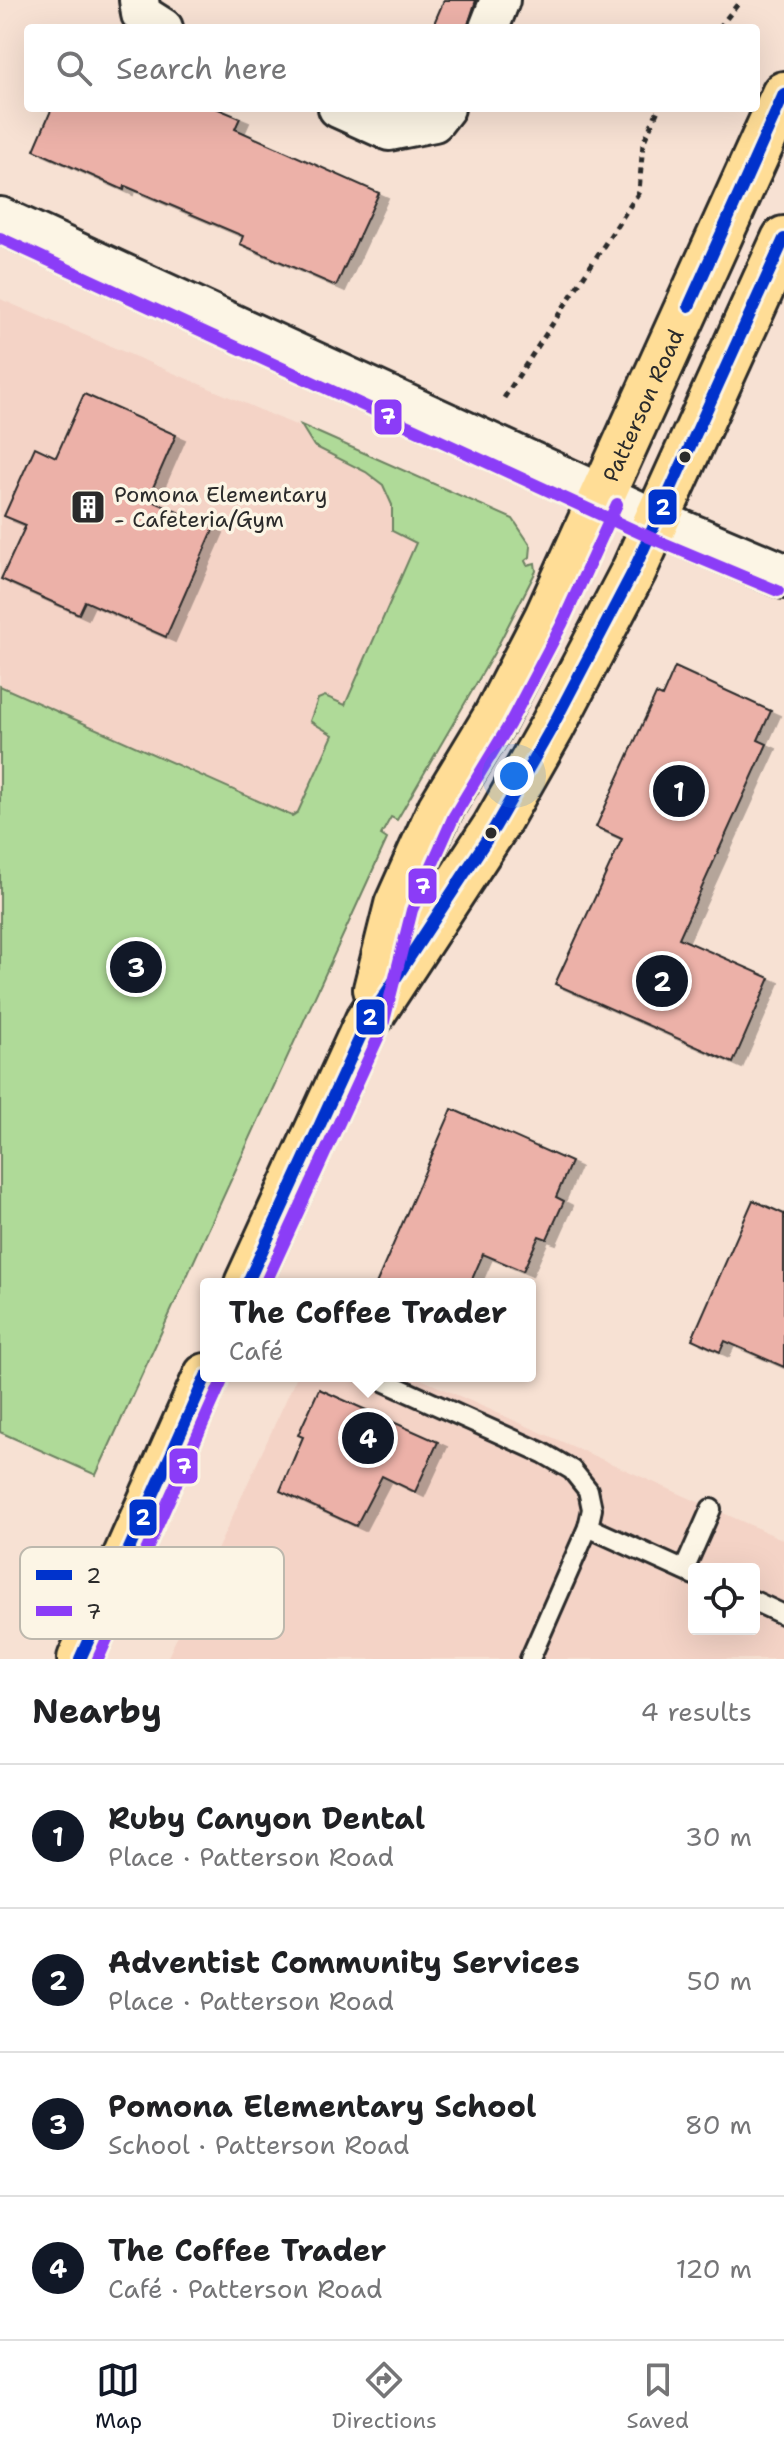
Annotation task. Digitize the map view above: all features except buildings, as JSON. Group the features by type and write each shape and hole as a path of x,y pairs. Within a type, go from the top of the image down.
{"main road":[{"name":"Patterson Road","path":"263,1272 367,1022 397,905 440,809 495,718 547,617 784,94"},
{"name":"Patterson Road","path":"367,1022 495,827 552,727 634,570 784,239"},
{"path":"130,1547 203,1382"},
{"path":"80,1659 89,1639"}],"street":[{"path":"139,0 141,14 157,24"},
{"path":"491,24 500,0"},
{"path":"347,112 389,131 434,122 442,112"},
{"path":"0,220 656,522 784,576"}],"lane":[{"path":"385,1382 543,1453 572,1470 588,1490 592,1509 588,1527 530,1659"},
{"path":"692,1563 711,1509"},
{"path":"588,1527 688,1572"},
{"path":"760,1604 784,1615"}],"path":[{"path":"722,24 741,0"},
{"path":"504,398 639,192 643,143 657,112"}],"shaded area":[{"path":"0,299 476,502 56,1457 0,1431"},
{"path":"294,1382 428,1382 784,1540 784,1659 167,1659 176,1639 284,1639 284,1547 218,1547"}],"green space":[{"path":"301,425 513,519 531,546 530,557 525,561 527,565 535,563 536,571 494,653 397,820 391,817 381,835 387,839 96,1475 0,1432 0,686 292,816 298,812 333,735 310,721 318,699 325,696 345,705 416,543 392,531 392,505 383,485 366,472 314,446"}],"transit line":[{"name":"2","path":"689,306 784,94"},
{"name":"7","path":"0,238 649,537 778,591"},
{"name":"2","path":"250,1278 367,1022 495,827 552,727 634,570 784,239"},
{"name":"7","path":"268,1278 382,1029 412,910 454,816 509,725 562,624 617,504"},
{"name":"2","path":"130,1547 203,1382"},
{"name":"7","path":"148,1547 221,1383"},
{"name":"2","path":"80,1659 89,1639"},
{"name":"7","path":"98,1659 107,1639"}],"place":[{"name":"Pomona Elementary - Cafeteria/Gym","path":"88,507"},
{"name":"Ruby Canyon Dental","path":"679,791"},
{"name":"Pomona Elementary School","path":"136,967"},
{"name":"Adventist Community Services","path":"662,981"},
{"name":"The Coffee Trader","path":"368,1438"}]}
